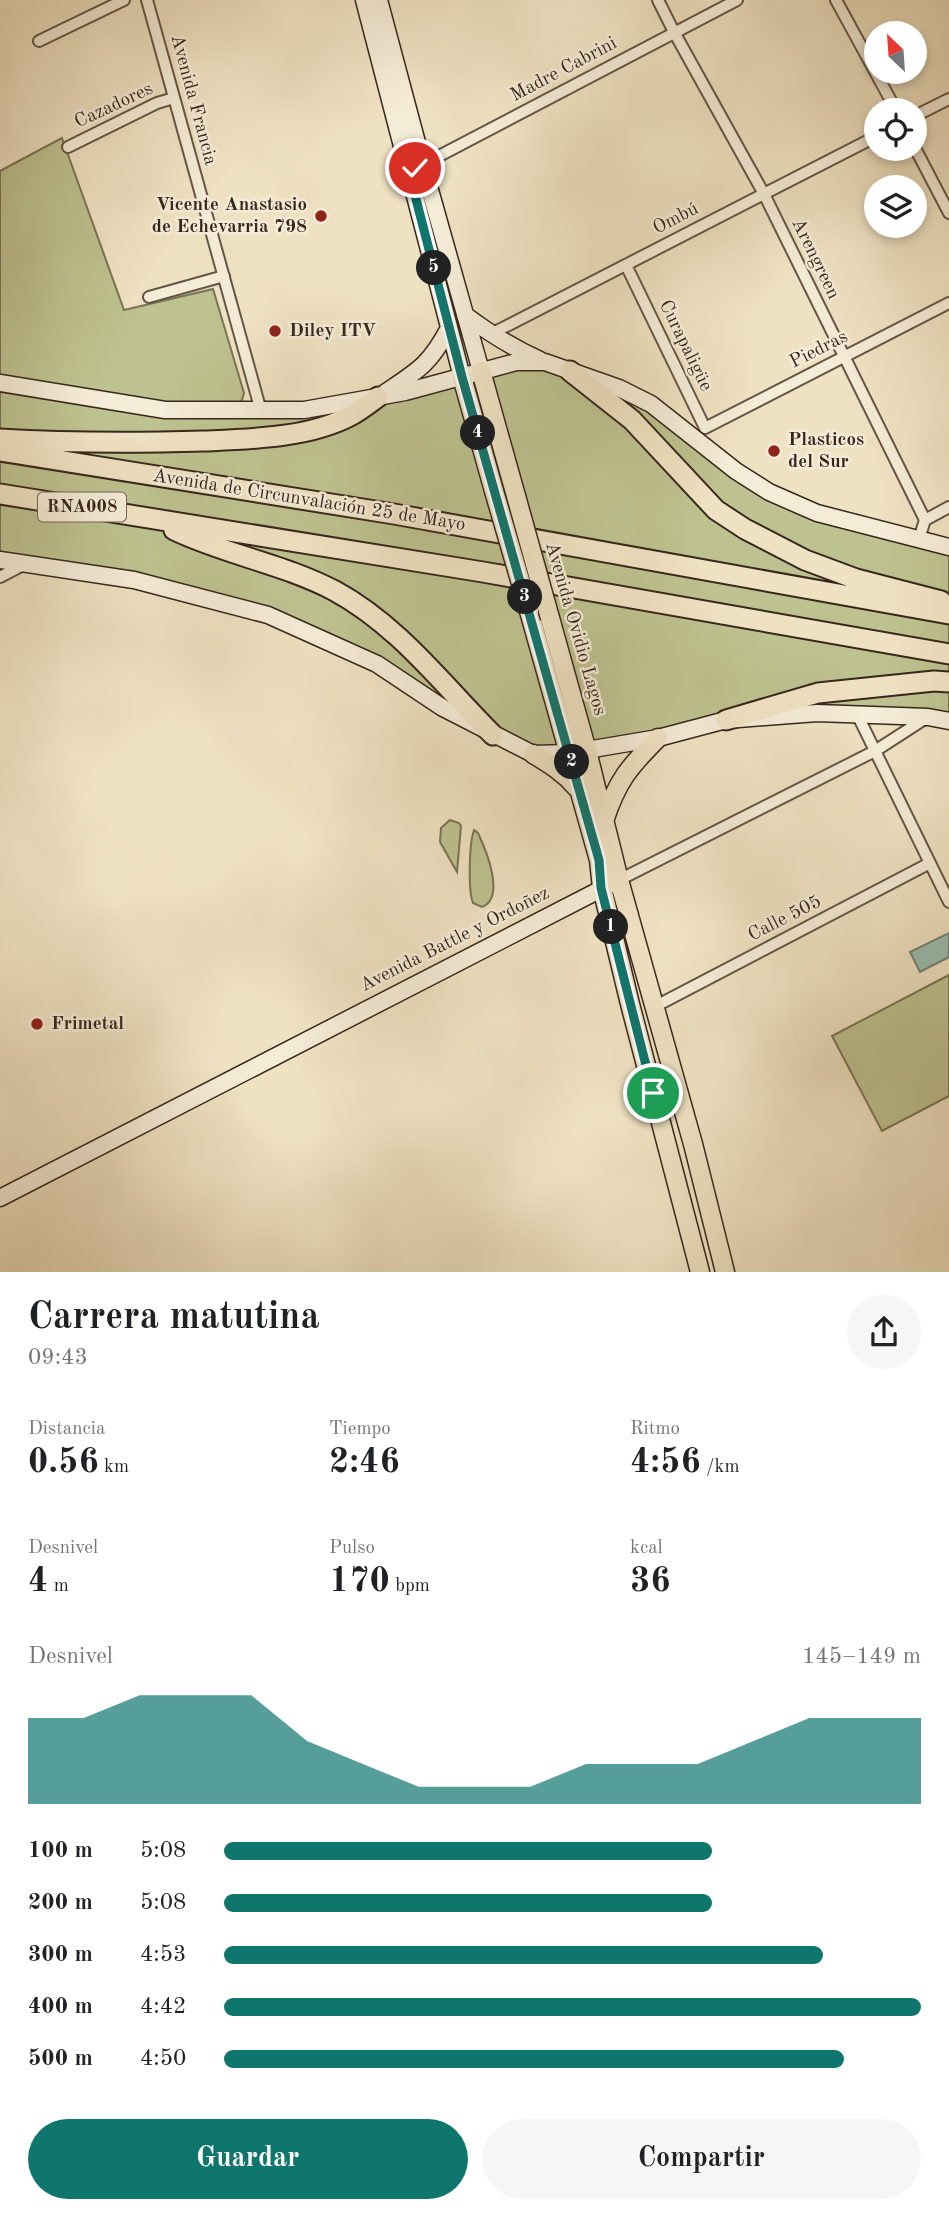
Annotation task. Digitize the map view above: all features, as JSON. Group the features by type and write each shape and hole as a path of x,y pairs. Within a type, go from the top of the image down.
{"highway":[{"path":"570,371 632,420 716,510 745,530 804,560 856,579 949,603"},
{"path":"0,439 83,443 286,435 351,416 378,397"},
{"name":"Avenida de Circunvalación 25 de Mayo","path":"0,451 394,514 949,614"},
{"name":"RNA008","path":"0,494 483,572 949,654"},
{"path":"151,519 185,535 335,591 383,622 493,735"},
{"path":"726,720 818,693 934,681 949,682"}],"main road":[{"name":"Avenida Ovidio Lagos","path":"364,0 416,168 466,315 550,618 578,752 580,791 599,860 601,888 700,1272"},
{"name":"Avenida Ovidio Lagos","path":"379,0 449,328 462,377 529,611 604,821 656,1006 725,1272"},
{"path":"466,315 519,351 619,388 652,404 702,435 736,471 769,492 817,513 949,547"},
{"path":"378,397 425,366 437,351 449,328"},
{"path":"0,383 165,410 304,410 378,397 516,362 545,362"},
{"path":"0,560 134,580 268,615 377,664 443,708 553,765 580,791"},
{"path":"533,754 578,752 658,738 726,720 817,713 928,717 949,721"},
{"path":"604,821 613,791 633,763 658,738"},
{"name":"Avenida Battle y Ordoñez","path":"0,1198 619,880"}],"street":[{"path":"39,41 124,0"},
{"name":"Avenida Francia","path":"147,0 261,411"},
{"name":"Arengreen","path":"658,0 764,194 925,520"},
{"name":"Madre Cabrini","path":"416,168 737,0"},
{"path":"836,0 889,98"},
{"name":"Cazadores","path":"68,147 157,103 174,98"},
{"path":"927,110 949,99"},
{"name":"Ombú","path":"491,334 864,143"},
{"path":"922,161 949,213"},
{"name":"Curapaligüe","path":"626,264 702,435"},
{"path":"149,297 224,276"},
{"name":"Piedras","path":"702,435 844,356 949,303"},
{"path":"919,539 925,520 949,508"},
{"path":"0,577 25,564"},
{"path":"857,714 949,902"},
{"name":"Avenida Battle y Ordoñez","path":"619,880 874,751 928,717"},
{"name":"Calle 505","path":"656,1006 930,863"}],"green space":[{"path":"62,138 124,310 213,289 244,393 242,400 236,405 171,403 0,375 0,171"},
{"path":"516,362 619,388 769,492 949,547 949,721 817,713 533,754 377,664 268,615 0,560 0,383 165,410 261,411"},
{"path":"450,820 461,826 457,872 440,842 441,828"},
{"path":"474,830 478,833 492,873 493,894 489,902 482,907 473,903 470,888 470,856"},
{"path":"949,975 949,1096 882,1131 832,1036"}],"water":[{"path":"949,933 949,957 920,972 910,952"}],"place":[{"name":"Vicente Anastasio de Echevarria 798","path":"321,216"},
{"name":"Diley ITV","path":"275,331"},
{"name":"Plasticos del Sur","path":"774,451"},
{"name":"Frimetal","path":"37,1024"}],"route":[{"path":"415,168 409,172 462,377 599,860 601,888 653,1093"}]}
